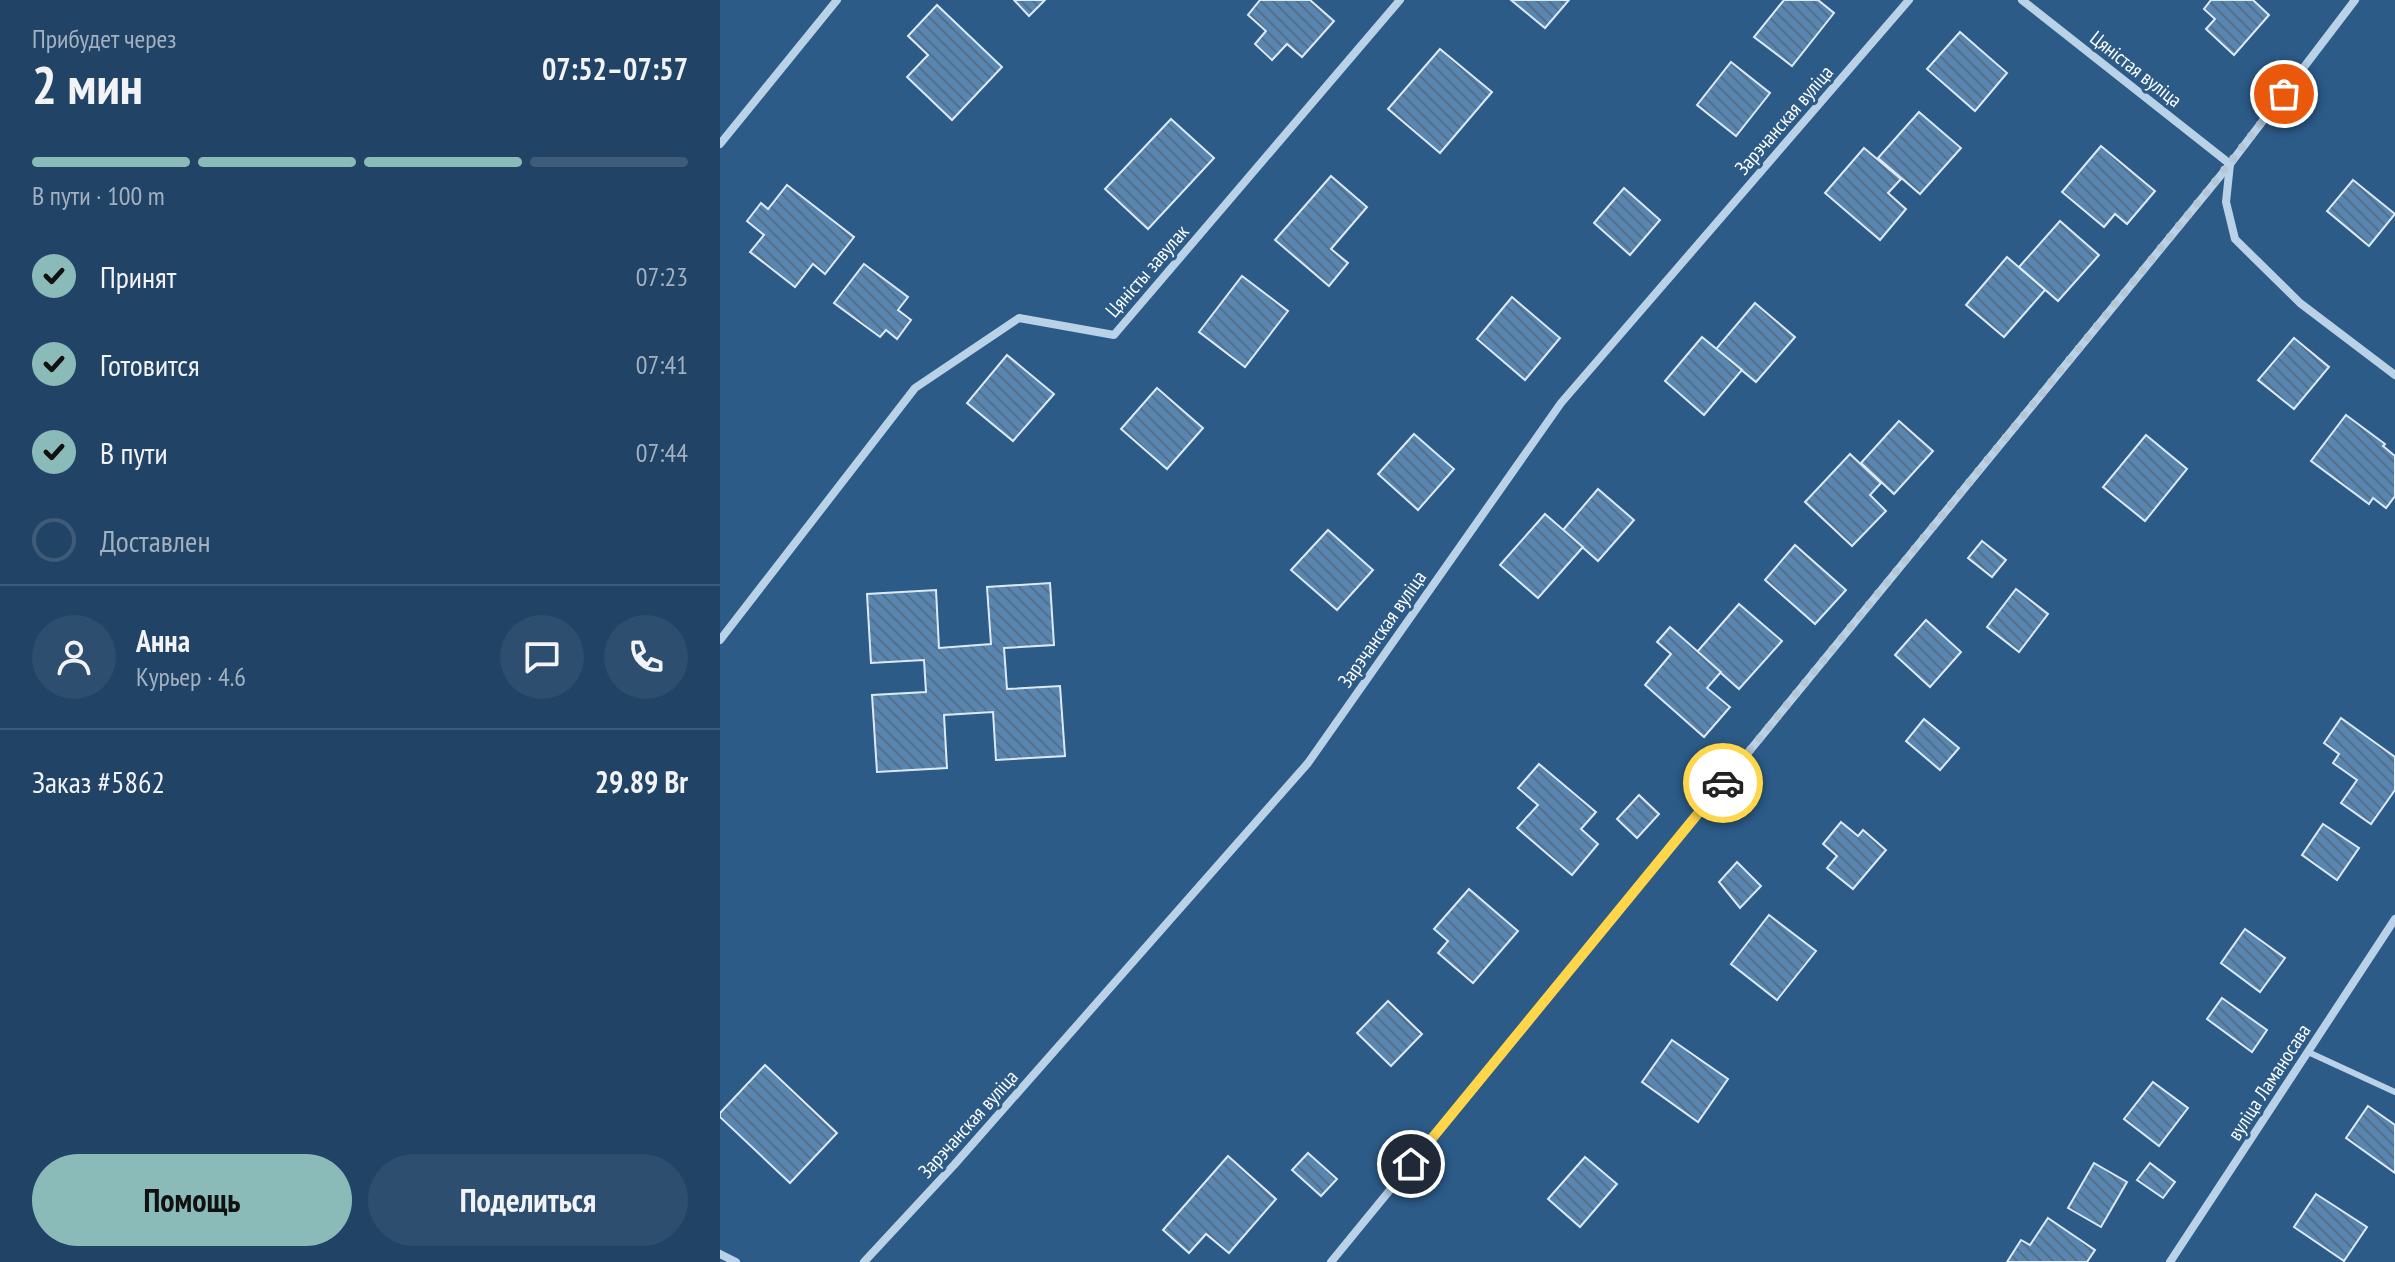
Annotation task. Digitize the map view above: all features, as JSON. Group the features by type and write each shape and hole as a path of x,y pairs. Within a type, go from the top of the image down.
{"street":[{"path":"720,144 837,0"},
{"name":"Цяністы завулак","path":"720,640 915,388 1019,318 1114,335 1400,0"},
{"name":"Зарэчанская вуліца","path":"864,1262 954,1165 1308,763 1561,403 1909,0"},
{"name":"Цяністая вуліца","path":"2022,0 2230,164"},
{"path":"1331,1262 2230,164 2355,0"},
{"path":"2230,164 2226,202 2235,239 2300,303 2395,375"},
{"name":"вуліца Ламаносава","path":"2170,1262 2395,919"},
{"path":"720,1254 736,1262"}],"lane":[{"path":"2308,1052 2395,1092"}],"building":[{"path":"1014,0 1045,0 1029,16"},
{"path":"1260,0 1310,0 1334,21 1302,57 1287,44 1272,60 1255,44 1266,31 1248,15"},
{"path":"1511,0 1569,0 1545,28"},
{"path":"1784,0 1818,0 1834,13 1792,66 1754,37"},
{"path":"2211,0 2253,0 2269,15 2234,55 2206,29 2215,19 2204,9"},
{"path":"937,5 1002,67 952,120 907,77 928,55 908,36"},
{"path":"1960,32 2007,73 1975,111 1927,69"},
{"path":"1440,49 1492,92 1440,153 1388,109"},
{"path":"1731,62 1770,93 1736,136 1697,105"},
{"path":"1919,112 1961,148 1920,194 1878,158"},
{"path":"1171,119 1214,158 1148,229 1105,189"},
{"path":"2101,146 2155,191 2127,224 2115,214 2104,227 2062,192"},
{"path":"1864,148 1901,179 1888,193 1906,209 1880,240 1825,193"},
{"path":"1331,176 1367,207 1331,249 1348,263 1329,286 1275,240"},
{"path":"2353,180 2395,214 2369,246 2327,211"},
{"path":"787,185 854,237 825,274 813,264 795,287 750,252 764,235 747,221 761,203 768,209"},
{"path":"1624,188 1660,220 1630,255 1594,223"},
{"path":"2060,221 2099,255 2058,301 2019,267"},
{"path":"2007,257 2045,290 2004,337 1966,305"},
{"path":"864,264 908,297 898,310 911,320 897,339 886,330 880,337 834,303"},
{"path":"1242,276 1288,311 1245,367 1199,332"},
{"path":"1512,297 1560,338 1525,380 1477,339"},
{"path":"1755,303 1795,337 1756,382 1716,349"},
{"path":"1702,337 1742,370 1704,415 1665,381"},
{"path":"2294,338 2329,367 2294,409 2258,380"},
{"path":"1007,355 1054,394 1013,441 967,403"},
{"path":"1157,388 1203,428 1167,469 1121,429"},
{"path":"2346,415 2385,444 2383,446 2395,456 2395,496 2386,508 2373,498 2369,504 2311,461"},
{"path":"1899,421 1933,451 1894,494 1861,463"},
{"path":"1414,434 1454,469 1418,510 1378,474"},
{"path":"2146,435 2187,469 2145,521 2103,487"},
{"path":"1850,454 1881,483 1870,495 1886,511 1852,546 1805,502"},
{"path":"1598,489 1634,520 1598,561 1563,530"},
{"path":"1545,514 1583,547 1538,598 1500,565"},
{"path":"1328,530 1373,570 1337,610 1291,570"},
{"path":"1982,541 2006,560 1992,577 1968,558"},
{"path":"1795,545 1846,590 1815,624 1765,580"},
{"path":"1050,583 1054,645 1004,648 1007,689 1060,686 1065,756 996,760 993,712 944,715 947,768 877,772 872,695 926,692 924,660 871,663 867,594 936,590 939,648 991,644 987,587"},
{"path":"2016,589 2048,614 2019,652 1987,627"},
{"path":"1739,604 1782,641 1739,689 1697,652"},
{"path":"1926,620 1961,652 1930,687 1895,655"},
{"path":"1670,627 1721,672 1707,688 1730,707 1704,737 1645,685 1671,654 1657,642"},
{"path":"2341,718 2395,757 2395,790 2371,824 2341,803 2357,780 2333,763 2339,754 2324,743"},
{"path":"1924,719 1959,748 1940,770 1906,741"},
{"path":"1539,764 1596,812 1581,829 1598,844 1572,875 1517,828 1538,805 1518,788"},
{"path":"1639,795 1659,814 1637,838 1617,819"},
{"path":"1841,822 1858,836 1863,830 1886,850 1853,889 1827,868 1837,856 1823,844"},
{"path":"2323,824 2359,848 2337,880 2302,855"},
{"path":"1737,862 1761,886 1740,908 1719,882"},
{"path":"1469,889 1518,931 1473,983 1438,953 1448,941 1434,929"},
{"path":"1769,915 1816,951 1777,1000 1731,964"},
{"path":"2245,929 2285,958 2260,992 2221,963"},
{"path":"2222,998 2267,1030 2252,1052 2207,1019"},
{"path":"1388,1001 1422,1034 1391,1066 1357,1033"},
{"path":"1672,1040 1728,1079 1698,1122 1642,1082"},
{"path":"765,1065 837,1133 790,1183 720,1117 720,1113"},
{"path":"2153,1082 2188,1108 2159,1146 2124,1119"},
{"path":"2368,1106 2395,1125 2395,1173 2346,1138"},
{"path":"1308,1153 1337,1179 1321,1196 1292,1170"},
{"path":"1228,1156 1276,1199 1229,1253 1206,1234 1189,1253 1163,1230"},
{"path":"1585,1157 1617,1184 1580,1227 1548,1199"},
{"path":"2094,1163 2127,1182 2101,1227 2068,1208"},
{"path":"2150,1163 2175,1182 2163,1198 2137,1180"},
{"path":"2316,1194 2367,1227 2344,1261 2294,1227"},
{"path":"2048,1218 2095,1250 2087,1262 2007,1262 2021,1240 2030,1245"}],"way so far":[{"path":"1723,783 2284,94"}],"route":[{"path":"1411,1164 1723,783"}]}
